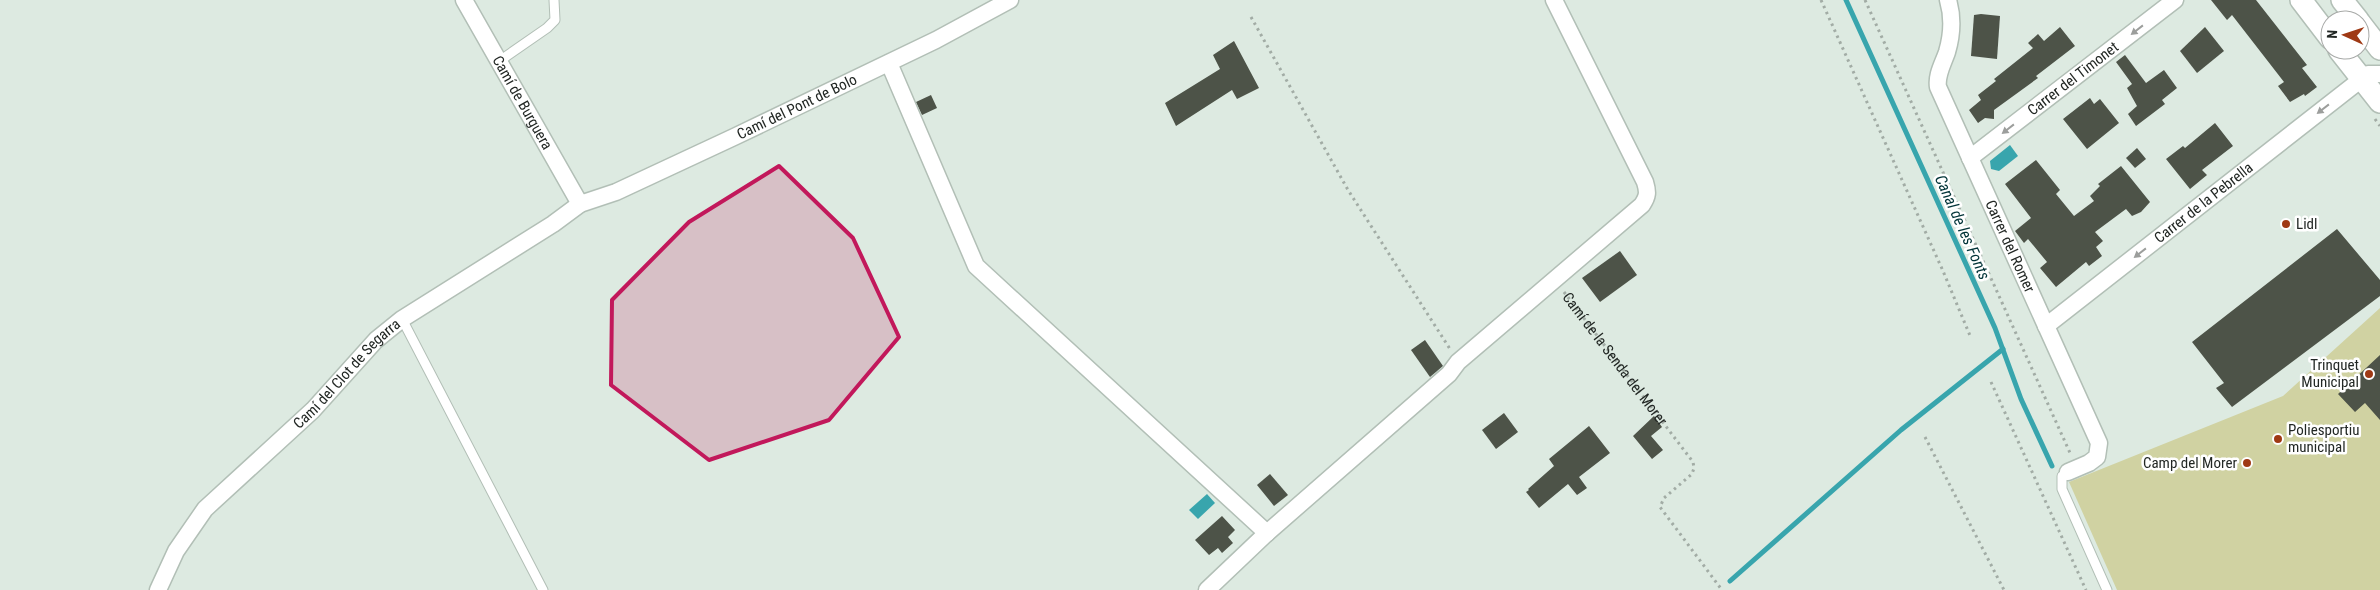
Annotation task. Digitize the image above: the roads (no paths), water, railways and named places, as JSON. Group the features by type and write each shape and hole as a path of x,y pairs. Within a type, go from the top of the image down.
{"street":[{"name":"Camí de Burguera","path":"464,0 580,204"},
{"name":"Camí del Pont de Bolo","path":"580,204 616,192 936,40 1010,0"},
{"name":"Camí de la Senda del Morer","path":"1267,533 1449,374 1458,362 1642,204 1648,191 1554,0"},
{"name":"Carrer del Romer","path":"1948,0 1951,15 1950,40 1938,74 1938,87 2099,443 2097,457 2073,470"},
{"name":"Carrer del Timonet","path":"1970,158 2175,0"},
{"path":"2301,0 2320,25"},
{"path":"2342,0 2350,10"},
{"path":"2370,36 2380,49"},
{"path":"2351,60 2371,77 2380,102"},
{"path":"890,62 976,266 1267,533 1207,590"},
{"name":"Carrer de la Pebrella","path":"2046,326 2371,77"},
{"name":"Camí del Clot de Segarra","path":"158,590 176,551 205,509 313,410 376,340 402,319 580,204"}],"lane":[{"path":"498,62 548,28 555,20 554,0"},
{"path":"402,319 543,590"},
{"path":"2073,470 2062,476 2062,489 2107,590"}],"water":[{"path":"2010,145 2018,156 1999,171 1991,169 1990,161"},
{"path":"1207,494 1215,503 1198,519 1189,510"}],"waterway":[{"name":"Canal de les Fonts","path":"1846,0 1995,328 2021,399 2052,466"},
{"path":"1730,581 1901,430 2003,349"}],"place":[{"name":"Lidl","path":"2286,224"},
{"name":"Trinquet Municipal","path":"2369,374"},
{"name":"Poliesportiu municipal","path":"2278,439"},
{"name":"Camp del Morer","path":"2247,463"}]}
